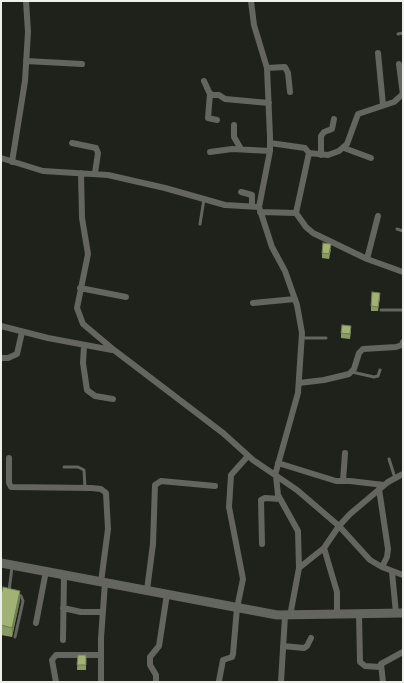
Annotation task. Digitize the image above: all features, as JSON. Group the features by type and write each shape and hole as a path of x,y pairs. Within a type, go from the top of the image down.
{"main road":[{"path":"1,563 237,608 288,616 399,613"}],"street":[{"path":"12,162 14,138 22,98 26,61 28,32 26,1"},
{"path":"251,1 254,25 267,68 269,103 270,151 260,210 272,247 283,265 295,298 302,338 299,383 276,476 280,500 298,531 300,568 288,616 283,646 281,682"},
{"path":"378,53 383,105"},
{"path":"26,61 82,64"},
{"path":"270,143 305,148 309,153 321,155 333,154 344,148 349,140 354,120 358,114 397,101 403,94 399,64"},
{"path":"267,68 285,67 288,73 290,92"},
{"path":"204,81 210,94 208,118 217,120"},
{"path":"210,94 219,95 225,99 269,103"},
{"path":"321,155 322,134 332,129 334,119"},
{"path":"234,125 234,137 241,149"},
{"path":"72,143 96,148 98,153 95,173"},
{"path":"344,148 371,158"},
{"path":"210,152 232,149 270,151"},
{"path":"296,213 309,153"},
{"path":"1,158 52,172 95,173 165,188 230,206 252,206 260,210 296,213 312,233 367,259 403,272"},
{"path":"81,173 82,218 88,254 77,308 81,320 88,329 248,456 298,490 339,526 366,556 382,568 403,575"},
{"path":"241,192 252,195 252,206"},
{"path":"367,259 378,216"},
{"path":"80,288 126,297"},
{"path":"253,303 295,298"},
{"path":"1,326 84,346 114,350"},
{"path":"1,358 8,358 17,354 22,332"},
{"path":"299,383 324,380 352,372 359,353 363,349 396,347 402,344 403,352"},
{"path":"84,346 83,363 87,390 95,396 113,399"},
{"path":"343,481 345,453"},
{"path":"219,681 223,660 232,656 233,654 237,608 243,573 230,512 231,480 233,471 241,466 248,456"},
{"path":"9,458 9,483 11,486 101,489 106,493 108,529 103,582 101,682"},
{"path":"278,463 333,480 382,487"},
{"path":"300,568 324,548 339,526 382,487 403,474"},
{"path":"147,590 153,544 155,485 162,481 215,486"},
{"path":"382,487 388,549 387,557 382,568"},
{"path":"262,544 261,500 265,498 280,500"},
{"path":"324,548 337,592 337,614"},
{"path":"36,623 46,571"},
{"path":"392,572 399,613"},
{"path":"63,640 64,575"},
{"path":"156,682 156,675 150,665 150,657 159,646 168,594"},
{"path":"63,608 81,612 102,612"},
{"path":"358,614 360,662 365,666 380,667"},
{"path":"283,646 304,648 307,646 311,638"},
{"path":"383,682 380,667 384,661 403,652"},
{"path":"56,682 52,660 56,655 101,654"}],"lane":[{"path":"398,34 403,33"},
{"path":"200,224 204,199"},
{"path":"397,229 403,231"},
{"path":"380,310 403,310"},
{"path":"302,338 326,338"},
{"path":"352,372 374,377 378,376 380,370"},
{"path":"390,459 395,478"},
{"path":"64,467 78,467 84,470 86,488"},
{"path":"12,565 9,591 23,598 15,637"}],"building":[{"path":"323,243 331,244 329,254 322,253"},
{"path":"372,292 380,293 378,307 371,306"},
{"path":"342,325 351,326 350,334 341,333"},
{"path":"3,587 20,591 12,628 1,625 1,595"},
{"path":"78,655 86,655 86,665 77,665"}]}
